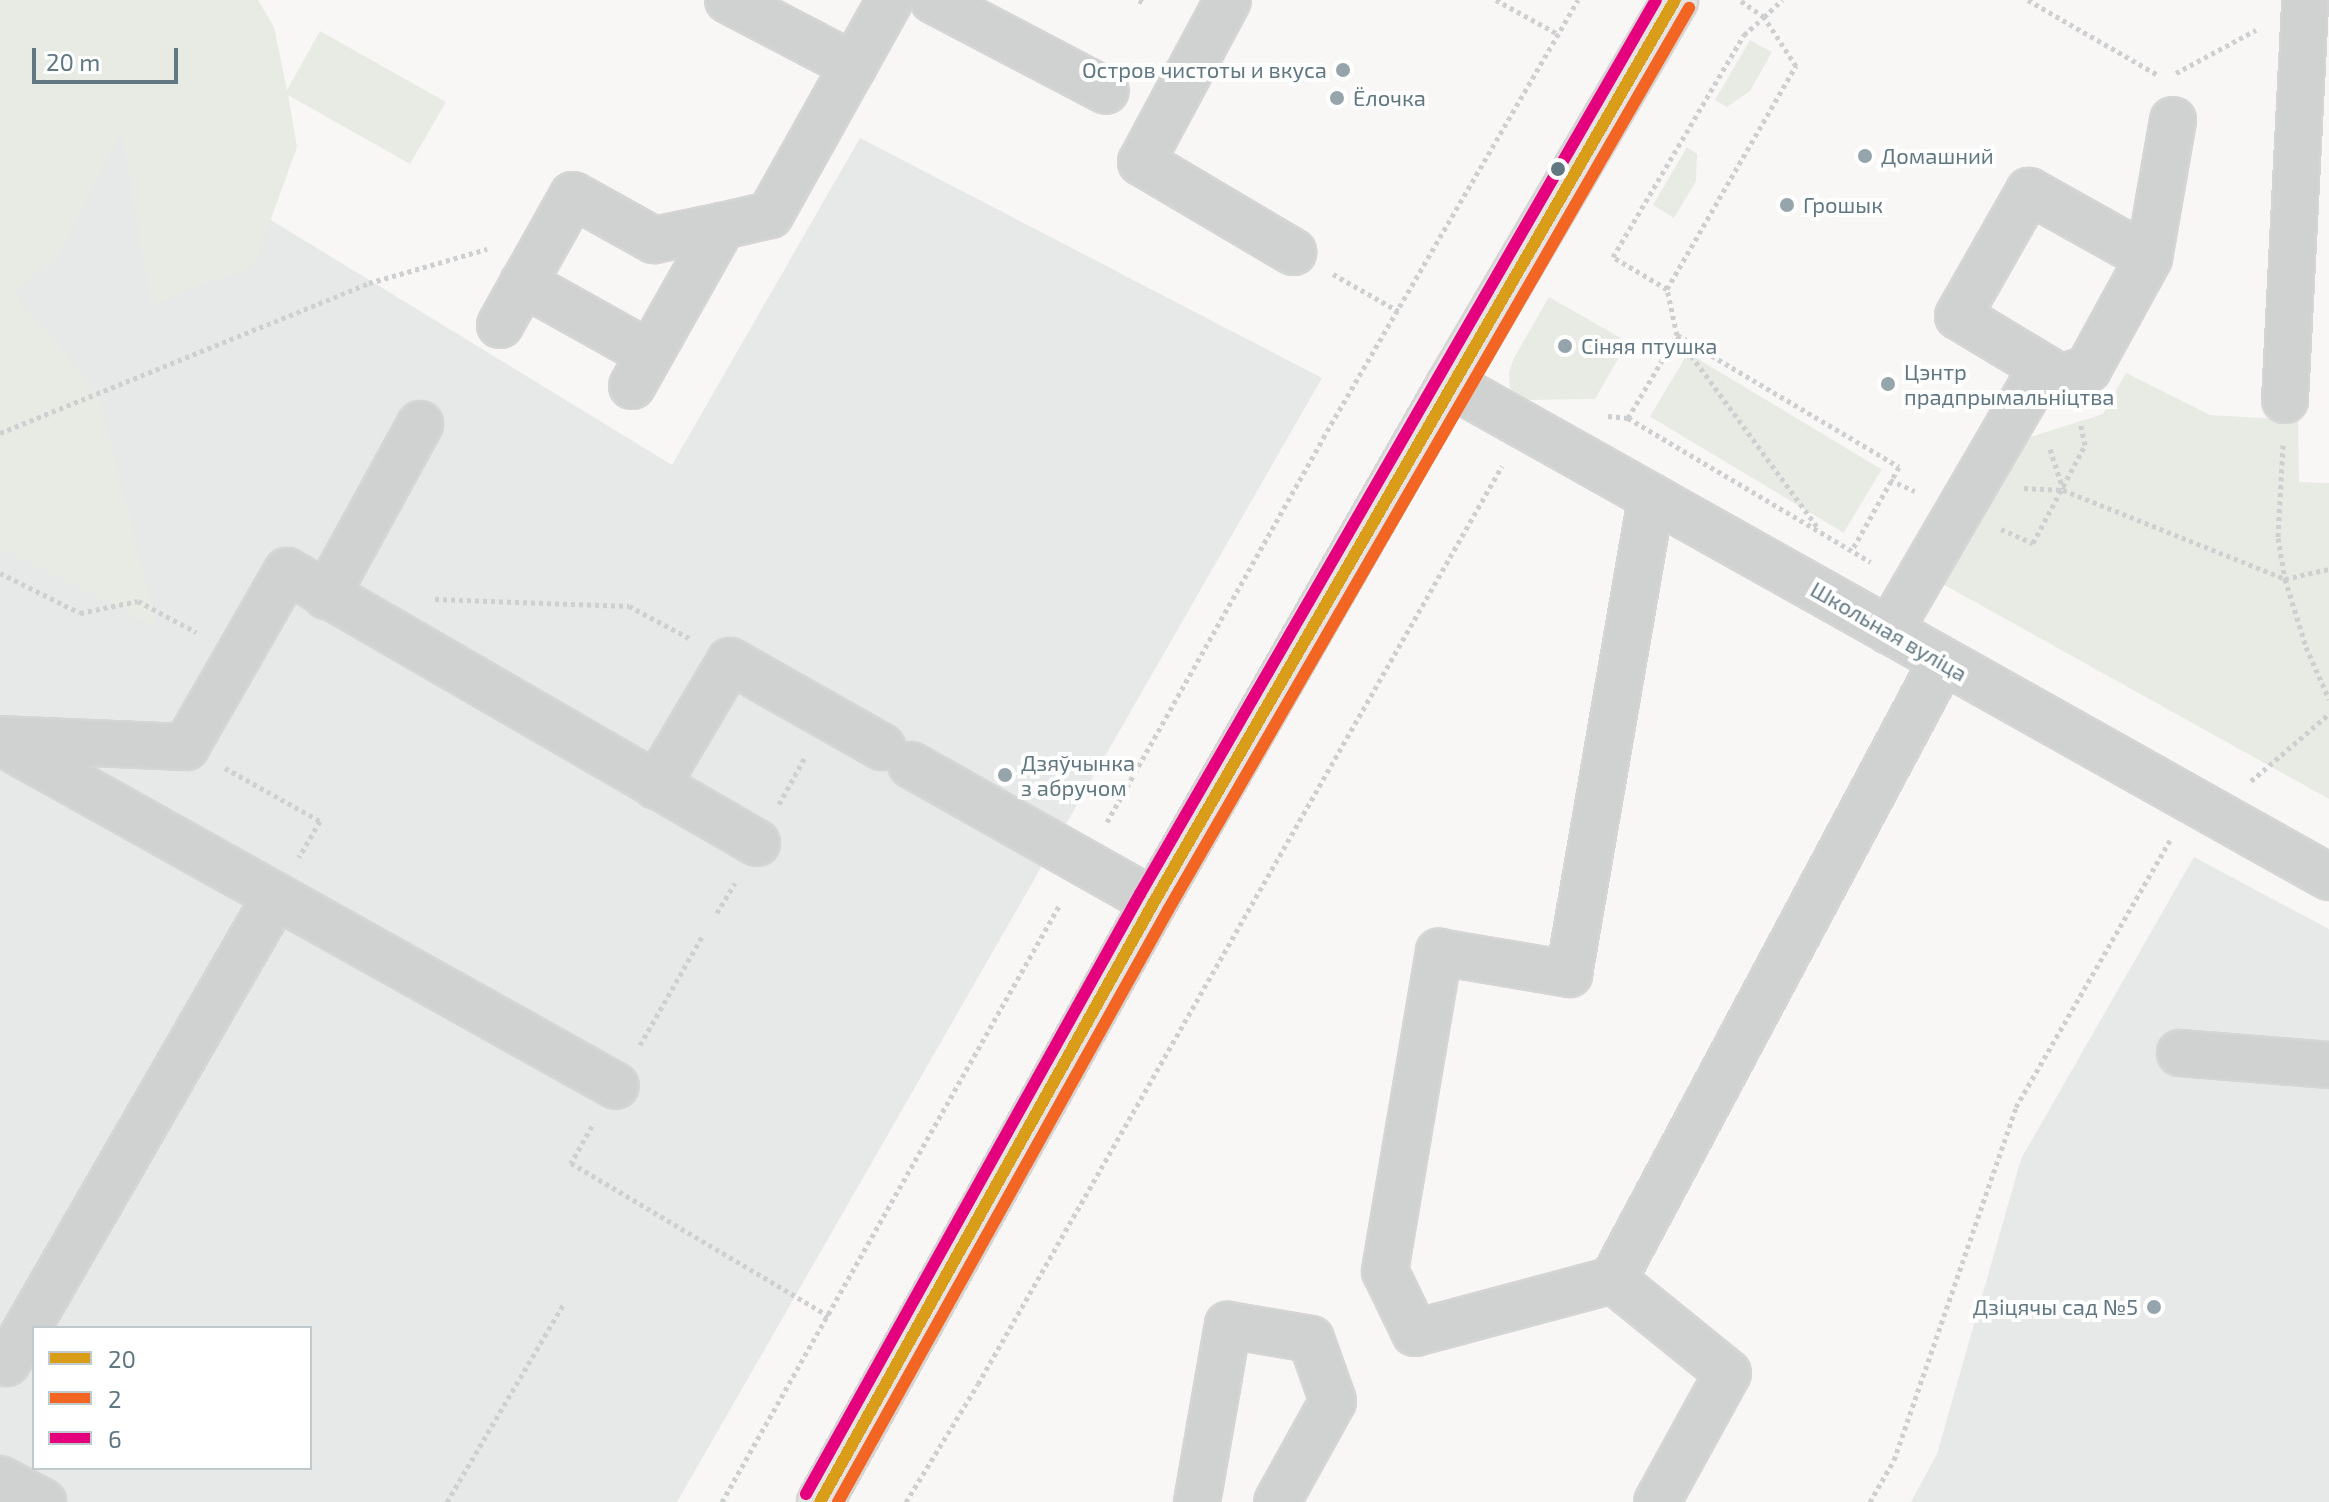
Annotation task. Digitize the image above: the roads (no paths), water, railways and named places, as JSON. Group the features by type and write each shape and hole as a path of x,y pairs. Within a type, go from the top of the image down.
{"main road":[{"path":"820,1502 1154,902 1673,1"}],"street":[{"path":"728,0 854,66"},
{"path":"500,325 573,195 654,240 770,215 890,0"},
{"path":"933,0 1106,91"},
{"path":"1228,0 1141,162 1293,252"},
{"path":"2285,400 2305,0"},
{"path":"1889,631 2031,387 2088,369 2149,258 2173,120"},
{"path":"2061,378 1958,316 2029,191 2149,258"},
{"path":"523,283 641,370 722,226"},
{"name":"Школьная вуліца","path":"1450,384 2329,877"},
{"path":"326,596 420,424"},
{"path":"1651,497 1569,974 1439,952 1385,1271 1415,1333 1613,1280 1942,662"},
{"path":"0,740 186,747 287,571 757,843"},
{"path":"656,786 730,661 1154,902"},
{"path":"0,740 275,898 616,1086"},
{"path":"7,1363 275,898"},
{"path":"2180,1053 2329,1065"},
{"path":"1613,1280 1728,1373 1657,1502"},
{"path":"1197,1502 1228,1325 1311,1339 1333,1401 1277,1502"},
{"path":"0,1479 43,1502"}],"place":[{"name":"Остров чистоты и вкуса","path":"1343,70"},
{"name":"Ёлочка","path":"1337,98"},
{"name":"Домашний","path":"1865,156"},
{"name":"Грошык","path":"1787,205"},
{"name":"Сіняя птушка","path":"1565,346"},
{"name":"Цэнтр прадпрымальніцтва","path":"1888,384"},
{"name":"Дзяўчынка з абручом","path":"1005,775"},
{"name":"Дзіцячы сад №5","path":"2154,1307"}]}
